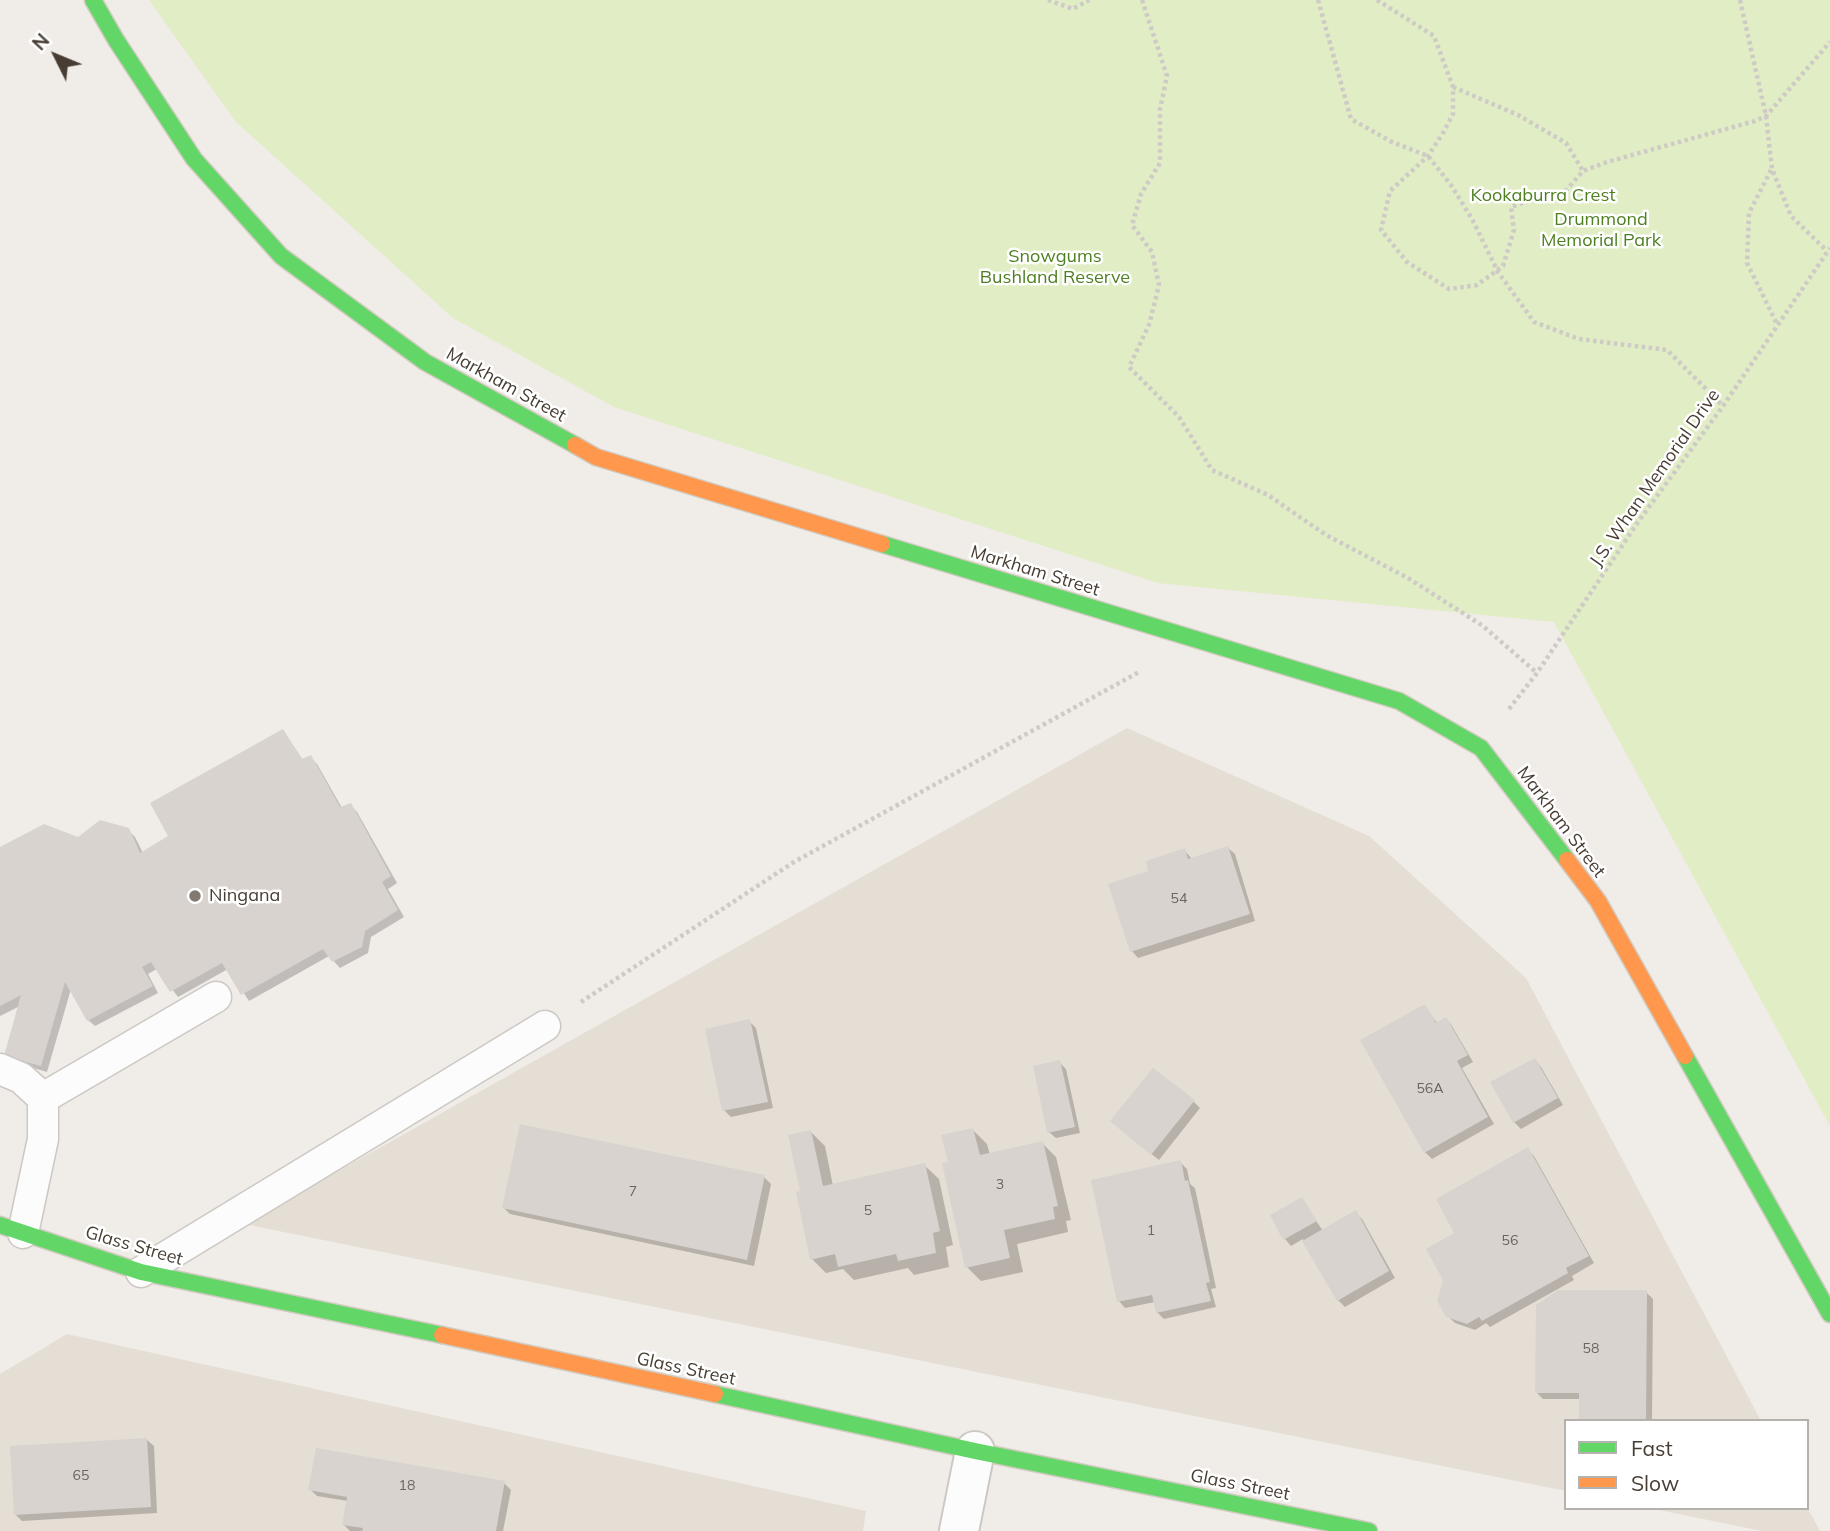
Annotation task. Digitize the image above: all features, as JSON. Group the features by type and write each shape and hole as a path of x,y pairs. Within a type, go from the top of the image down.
{"street":[{"name":"Markham Street","path":"93,0 194,159 281,257 425,362 596,457 1399,701 1480,748 1598,901 1830,1314"},
{"name":"Glass Street","path":"12,1229 141,1272 975,1451 1368,1531"},
{"path":"959,1531 975,1451"}],"lane":[{"path":"43,1098 216,998"},
{"path":"141,1272 545,1026"},
{"path":"0,1069 21,1078 43,1098 43,1139 12,1229"}],"path":[{"path":"1048,0 1073,9 1089,0"},
{"path":"1142,0 1167,76 1160,109 1160,163 1141,194 1132,225 1152,252 1159,285 1149,325 1129,366 1180,417 1212,471 1268,495 1326,535 1408,578 1483,626 1537,673"},
{"path":"1318,0 1351,118 1392,142 1428,156 1451,185 1472,219 1498,272 1534,322 1579,339 1667,350 1723,407"},
{"path":"1377,0 1434,36 1452,87 1453,114 1428,156 1390,191 1381,230 1407,262 1449,289 1477,285 1503,267 1514,230 1511,207 1539,197 1561,196 1583,172 1607,162 1766,116 1830,42"},
{"path":"1740,0 1766,116 1772,169 1791,216 1828,249"},
{"path":"1452,87 1518,115 1566,143 1583,172"},
{"path":"1772,169 1749,213 1747,263 1778,324"},
{"name":"J.S. Whan Memorial Drive","path":"1505,714 1537,673 1637,522 1723,407 1828,249"},
{"path":"545,1026 794,862 1134,675"}],"shaded area":[{"path":"1127,728 1369,836 1526,978 1760,1419 1564,1419 1564,1491 244,1224"},
{"path":"67,1334 866,1511 863,1531 0,1531 0,1374"},
{"path":"1659,1510 1809,1510 1820,1531 1762,1531"}],"green space":[{"path":"149,0 1830,0 1830,1126 1554,622 1158,583 614,407 453,318 236,122"}],"building":[{"name":"Ningana","path":"283,729 302,759 311,755 340,807 351,803 391,876 382,882 398,910 365,931 362,947 332,962 323,949 241,995 222,963 170,992 151,962 142,967 153,986 87,1021 65,982 41,1066 4,1056 21,995 0,1006 0,847 44,824 78,837 100,820 129,828 140,853 168,836 150,803"},
{"path":"1228,846 1250,914 1130,952 1108,884 1148,871 1146,861 1185,848 1188,859"},
{"path":"1425,1004 1436,1023 1446,1017 1468,1055 1457,1061 1488,1117 1424,1153 1360,1040"},
{"path":"750,1019 768,1102 722,1111 705,1029"},
{"path":"1535,1058 1558,1098 1513,1123 1490,1082"},
{"path":"1060,1060 1075,1127 1047,1133 1033,1066"},
{"path":"1153,1068 1195,1100 1151,1155 1110,1121"},
{"path":"520,1124 765,1175 747,1260 502,1208"},
{"path":"973,1128 980,1155 1043,1141 1058,1206 1053,1207 1055,1219 1004,1230 1010,1258 965,1268 942,1163 948,1162 941,1135"},
{"path":"811,1130 823,1186 925,1163 940,1231 933,1233 936,1253 898,1261 896,1254 838,1267 835,1254 810,1260 796,1192 800,1191 788,1135"},
{"path":"1528,1147 1589,1256 1566,1268 1568,1273 1482,1321 1479,1317 1467,1324 1446,1317 1437,1301 1443,1280 1426,1249 1454,1233 1436,1199"},
{"path":"1181,1160 1185,1181 1188,1180 1210,1282 1206,1283 1211,1301 1156,1313 1152,1295 1117,1302 1091,1180"},
{"path":"1302,1197 1317,1221 1283,1240 1270,1215"},
{"path":"1356,1210 1389,1271 1337,1301 1302,1241"},
{"path":"1558,1290 1647,1290 1646,1419 1579,1419 1579,1393 1535,1393 1536,1305"},
{"path":"147,1438 151,1507 14,1515 10,1446"},
{"path":"316,1448 505,1481 496,1531 362,1531 363,1528 342,1525 347,1497 308,1490"}],"traffic: fast":[{"path":"93,0 194,159 281,256 425,362 575,445"},
{"path":"882,544 1399,701 1481,748 1567,860"},
{"path":"1685,1056 1830,1314"},
{"path":"0,1225 141,1272 442,1335"},
{"path":"715,1394 975,1451 1369,1531"}],"traffic: slow":[{"path":"575,445 596,457 882,544"},
{"path":"1567,860 1598,901 1685,1056"},
{"path":"442,1335 715,1394"}],"place":[{"name":"Ningana","path":"195,896"}],"park label":[{"name":"Kookaburra Crest","path":"1543,196"},
{"name":"Drummond Memorial Park","path":"1601,230"},
{"name":"Snowgums Bushland Reserve","path":"1055,267"}]}
